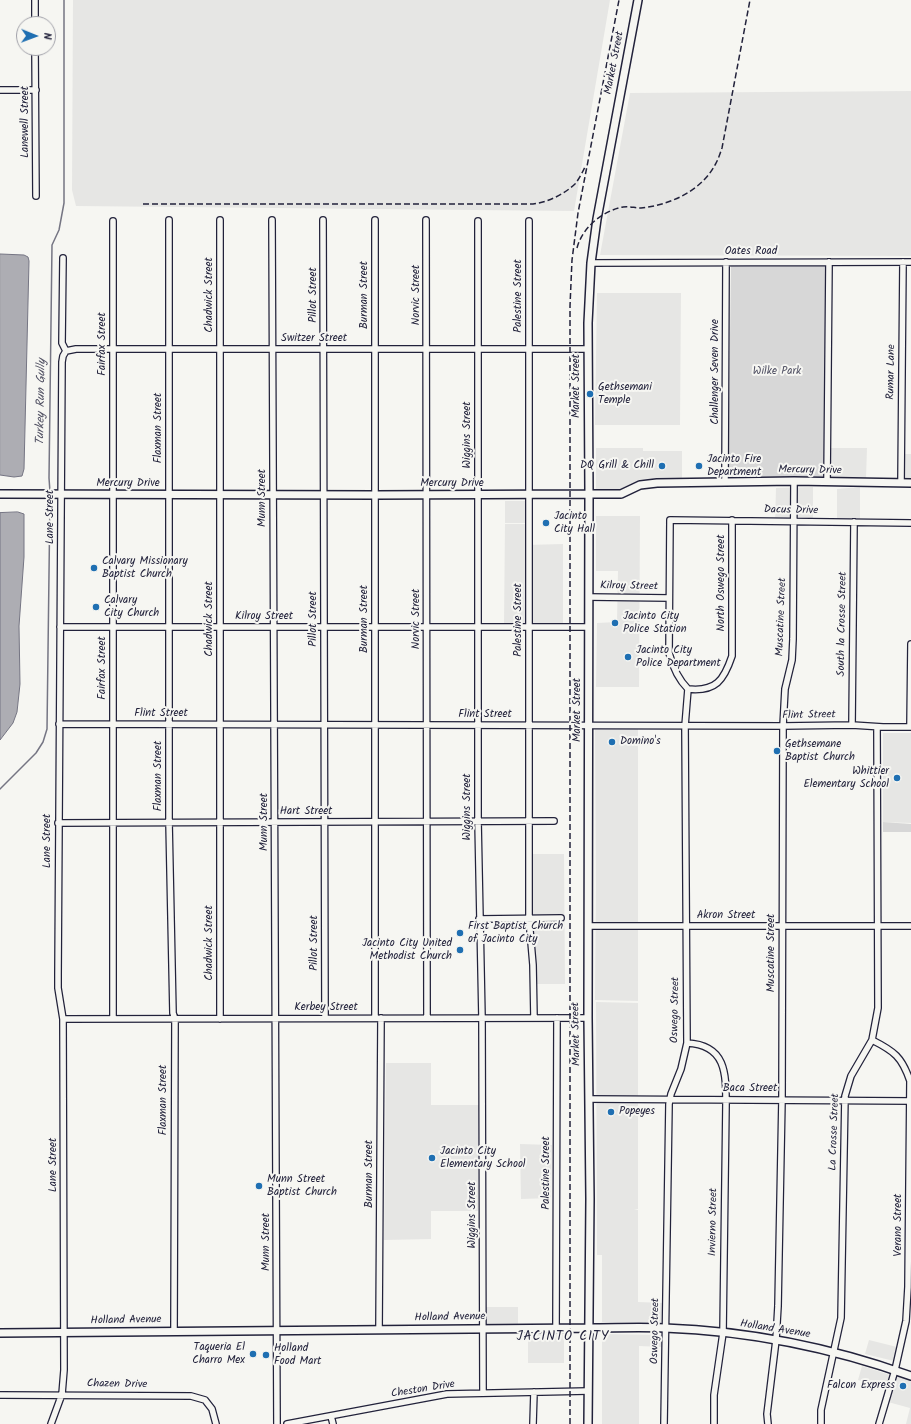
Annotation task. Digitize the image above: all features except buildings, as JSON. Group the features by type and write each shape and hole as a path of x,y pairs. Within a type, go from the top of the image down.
{"main road":[{"name":"Market Street","path":"588,1424 588,349 591,263 601,194 638,0"},
{"name":"Mercury Drive","path":"0,494 621,494 640,485 657,483 794,481 901,482 911,484"},
{"name":"Holland Avenue","path":"0,1333 666,1328 723,1333 776,1340 834,1352 911,1376"},
{"name":"Holland Avenue","path":"895,1370 911,1371"}],"street":[{"path":"35,0 35,16"},
{"name":"Lanewell Street","path":"35,56 36,196"},
{"path":"0,90 36,90"},
{"name":"Fairfax Street","path":"113,220 113,1019"},
{"name":"Flaxman Street","path":"169,220 169,822 174,1019 174,1331"},
{"name":"Chadwick Street","path":"220,220 220,1018"},
{"name":"Munn Street","path":"272,220 277,1424"},
{"name":"Pillot Street","path":"323,220 325,1018"},
{"name":"Burman Street","path":"375,220 375,822 378,1018 379,1330"},
{"name":"Norvic Street","path":"426,220 428,1018"},
{"name":"Wiggins Street","path":"478,221 478,821 482,1018 483,1393"},
{"name":"Palestine Street","path":"529,221 529,919 533,965 534,1018"},
{"name":"Lane Street","path":"51,1424 62,1394 65,1332 63,1019 58,988 60,627 58,495 62,362 66,351 62,343 63,258"},
{"name":"Challenger Seven Drive","path":"725,481 726,262"},
{"path":"827,482 829,262"},
{"name":"Rumar Lane","path":"901,482 903,262"},
{"name":"Oates Road","path":"591,263 911,262"},
{"name":"Switzer Street","path":"66,351 76,349 588,349"},
{"name":"Muscatine Street","path":"768,1424 767,1414 776,1340 778,1306 782,1099 783,726 785,689 792,660 793,639 794,481"},
{"name":"Dacus Drive","path":"669,598 670,520 794,520 911,523"},
{"name":"North Oswego Street","path":"688,689 699,690 711,688 721,680 727,670 732,656 732,520"},
{"name":"South la Crosse Street","path":"852,725 854,522"},
{"name":"Kilroy Street","path":"588,597 669,598"},
{"path":"669,598 669,653 672,667 681,682 688,689"},
{"name":"Kilroy Street","path":"60,627 588,627"},
{"path":"911,644 911,727"},
{"name":"Oswego Street","path":"664,1424 670,1099 681,1069 687,1044 685,726 688,689"},
{"name":"Flint Street","path":"59,724 589,726 852,725 911,727"},
{"name":"La Crosse Street","path":"821,1424 821,1410 841,1318 844,1100 851,1076 872,1040 878,1008 877,726"},
{"name":"Hart Street","path":"58,823 554,821"},
{"path":"479,919 561,918"},
{"name":"Akron Street","path":"588,926 911,926"},
{"name":"Palestine Street","path":"556,1328 557,1018"},
{"name":"Kerbey Street","path":"63,1019 588,1018"},
{"name":"Verano Street","path":"872,1040 886,1047 899,1058 906,1069 910,1081 908,1287 906,1321 895,1370 879,1424"},
{"name":"Invierno Street","path":"687,1044 697,1044 711,1050 720,1059 725,1074 726,1100 723,1333 714,1395 714,1424"},
{"name":"Baca Street","path":"589,1099 782,1099 910,1101"},
{"name":"Cheston Drive","path":"287,1424 447,1394 588,1391"},
{"path":"534,1392 534,1424"},
{"name":"Chazen Drive","path":"1,1395 62,1394 191,1396 205,1400 212,1409 216,1424"},
{"path":"331,1416 333,1424"}],"shaded area":[{"path":"73,0 610,0 574,211 76,206 72,190"},
{"path":"911,91 911,256 600,255 630,93"},
{"path":"0,254 24,255 28,257 29,261 24,469 22,476 14,477 0,475"},
{"path":"597,293 681,293 680,425 595,425"},
{"path":"596,448 643,448 643,451 682,451 682,478 641,479 618,490 596,489"},
{"path":"831,448 867,448 866,479 831,479"},
{"path":"904,454 911,454 911,481 904,481"},
{"path":"813,487 813,525 775,525 776,488"},
{"path":"860,487 860,519 837,519 837,489"},
{"path":"505,501 526,501 526,523 505,523"},
{"path":"18,512 24,514 24,557 19,626 20,684 17,712 13,723 0,740 0,513"},
{"path":"596,516 640,516 639,687 596,687 597,623 617,622 618,571 596,571"},
{"path":"505,524 526,524 526,545 563,544 563,623 531,623 526,571 526,623 504,623"},
{"path":"597,727 638,727 638,1001 595,1000 595,729"},
{"name":"Whittier Elementary School","path":"883,733 911,733 911,823 883,822"},
{"path":"532,854 564,854 565,984 536,984 532,921"},
{"path":"596,1002 638,1003 638,1209 634,1209 638,1210 638,1302 664,1303 664,1322 602,1322 602,1255 597,1255"},
{"name":"Jacinto City Elementary School","path":"386,1063 431,1063 431,1105 479,1105 478,1211 431,1211 431,1239 384,1240"},
{"path":"520,1144 552,1145 551,1198 521,1199"},
{"path":"485,1307 518,1307 518,1325 485,1325"},
{"path":"528,1332 564,1332 564,1363 528,1363"},
{"path":"602,1334 662,1335 662,1347 639,1346 639,1424 602,1424"},
{"path":"869,1340 897,1347 894,1361 865,1354"},
{"path":"862,1366 890,1375 886,1388 858,1380"},
{"path":"896,1376 911,1381 911,1424 906,1424 910,1408 888,1402"}],"green space":[{"name":"Wilke Park","path":"826,264 825,477 728,476 731,266"},
{"path":"883,822 911,824 911,832 883,832"}],"waterway":[{"name":"Turkey Run Gully","path":"50,492 52,245 59,230 64,203 64,0"},
{"name":"Turkey Run Gully","path":"0,789 36,753 43,742 47,729 50,496"}],"railway":[{"path":"570,1424 570,306 572,260 578,213 619,0"},
{"path":"577,248 588,227 608,212 623,207 641,208 663,204 684,195 702,182 709,174 717,161 722,148 750,0"},
{"path":"143,204 533,204 550,200 560,195 575,184 585,167"}],"place":[{"name":"Gethsemani Temple","path":"590,394"},
{"name":"DQ Grill & Chill","path":"662,466"},
{"name":"Jacinto Fire Department","path":"699,466"},
{"name":"Jacinto City Hall","path":"546,523"},
{"name":"Calvary Missionary Baptist Church","path":"94,568"},
{"name":"Calvary City Church","path":"96,607"},
{"name":"Jacinto City Police Station","path":"615,623"},
{"name":"Jacinto City Police Department","path":"628,657"},
{"name":"Domino's","path":"612,742"},
{"name":"Gethsemane Baptist Church","path":"777,751"},
{"name":"Whittier Elementary School","path":"897,778"},
{"name":"First Baptist Church of Jacinto City","path":"460,933"},
{"name":"Jacinto City United Methodist Church","path":"460,950"},
{"name":"Popeyes","path":"611,1112"},
{"name":"Jacinto City Elementary School","path":"432,1158"},
{"name":"Munn Street Baptist Church","path":"259,1186"},
{"name":"Taqueria El Charro Mex","path":"253,1354"},
{"name":"Holland Food Mart","path":"266,1355"},
{"name":"Falcon Express","path":"903,1386"}],"district":[{"name":"JACINTO CITY","path":"563,1338"}]}
